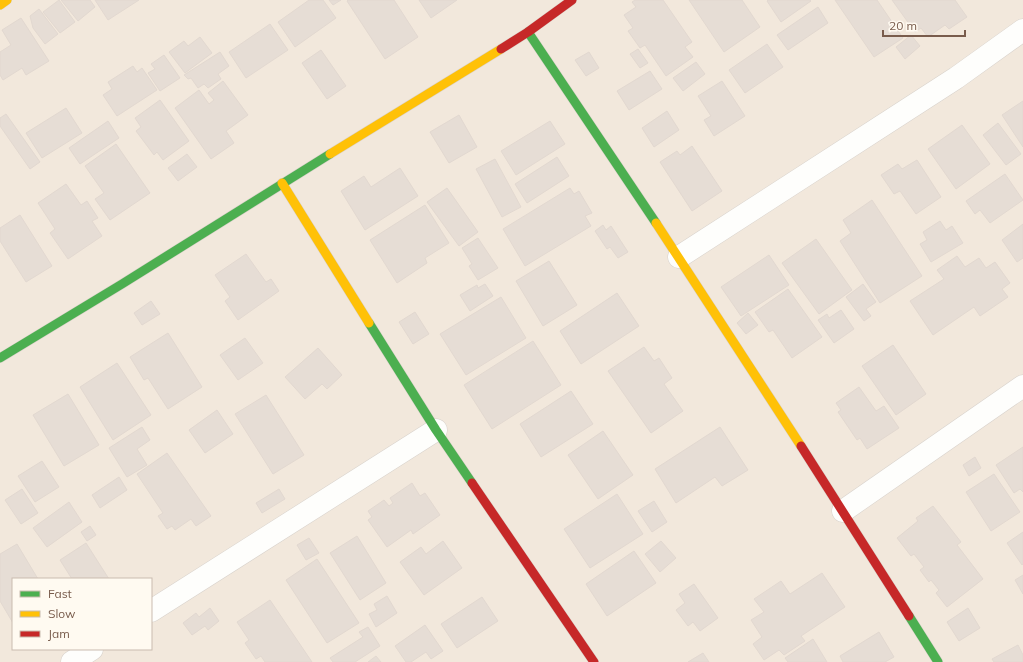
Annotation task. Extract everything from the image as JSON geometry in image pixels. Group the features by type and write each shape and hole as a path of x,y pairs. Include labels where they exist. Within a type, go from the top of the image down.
{"street":[{"path":"0,6 8,0"},
{"path":"0,358 528,32 572,0"},
{"path":"679,257 956,78 1023,30"},
{"path":"528,32 679,257 938,662"},
{"path":"282,183 436,430 594,662"},
{"path":"843,512 1023,386"},
{"path":"152,611 436,430"},
{"path":"72,662 90,650"}],"shaded area":[{"path":"0,0 1023,0 1023,662 0,662"}],"building":[{"path":"59,0 75,22 60,33 43,12"},
{"path":"61,0 90,0 95,7 78,21"},
{"path":"95,0 139,0 108,20"},
{"path":"309,0 323,0 336,18 295,47 278,22"},
{"path":"329,0 341,0 333,5"},
{"path":"394,0 418,37 385,59 347,1"},
{"path":"419,0 457,0 431,18"},
{"path":"635,0 663,0 692,42 685,47 693,57 666,76 645,45 640,48 628,31 633,28 624,15 636,7 632,2"},
{"path":"689,0 742,0 760,27 724,52"},
{"path":"835,0 877,0 903,38 874,57"},
{"path":"892,0 955,0 967,17 949,29 945,25 928,37 921,28 915,32"},
{"path":"767,1 811,1 781,22"},
{"path":"818,7 828,23 788,50 777,35"},
{"path":"39,9 58,34 45,44 33,28 30,16"},
{"path":"21,18 49,61 26,75 22,68 3,80 0,75 0,52 11,45 2,30"},
{"path":"270,24 288,50 246,78 229,52"},
{"path":"911,35 920,46 905,59 896,47"},
{"path":"200,37 212,53 185,73 169,52 184,41 188,46"},
{"path":"767,44 783,67 745,93 729,70"},
{"path":"638,49 648,63 640,68 630,54"},
{"path":"321,50 346,86 327,99 302,63"},
{"path":"220,52 229,66 218,74 221,79 208,88 204,84 198,88 191,78 188,79 184,75"},
{"path":"589,52 599,68 586,76 575,60"},
{"path":"164,55 180,78 160,91 148,73 155,69 151,64"},
{"path":"696,62 705,74 683,91 673,78"},
{"path":"133,66 137,72 142,68 157,90 117,116 103,95 112,89 108,82"},
{"path":"650,71 662,89 629,110 617,91"},
{"path":"223,81 248,115 226,131 234,143 211,159 175,108 199,90 209,104 214,100 208,93"},
{"path":"722,81 745,116 714,136 704,120 711,116 698,96"},
{"path":"160,100 189,141 163,160 157,152 154,155 136,131 141,127 135,118"},
{"path":"1023,101 1023,147 1002,115"},
{"path":"66,108 82,133 42,158 26,133"},
{"path":"667,111 679,130 654,147 642,128"},
{"path":"6,114 40,162 30,169 0,126 0,118"},
{"path":"459,115 477,147 449,163 430,132"},
{"path":"108,121 119,138 80,164 69,148"},
{"path":"550,121 565,144 516,175 501,151"},
{"path":"998,123 1021,154 1006,165 983,135"},
{"path":"962,125 990,164 956,189 928,149"},
{"path":"116,144 150,193 110,220 95,199 104,193 85,166"},
{"path":"692,146 722,191 692,211 660,162 677,151 680,155"},
{"path":"187,154 197,167 178,181 168,168"},
{"path":"557,157 569,176 527,203 515,184"},
{"path":"495,159 521,207 502,217 476,169"},
{"path":"917,160 941,197 916,214 900,191 894,194 881,175 898,164 902,169"},
{"path":"400,168 418,196 365,230 341,191 364,176 371,187"},
{"path":"1005,174 1023,200 990,223 980,210 975,214 966,201"},
{"path":"66,184 81,205 87,201 98,218 92,221 102,236 68,259 50,233 55,229 38,203"},
{"path":"447,188 478,232 459,246 427,202"},
{"path":"570,188 574,194 579,191 592,213 585,216 591,226 525,266 503,229"},
{"path":"872,200 922,276 880,303 840,241 851,233 843,220"},
{"path":"425,205 449,243 425,258 427,263 397,283 370,240"},
{"path":"20,215 52,266 26,282 0,241 0,228"},
{"path":"940,221 946,230 952,226 963,243 931,262 920,244 927,240 923,232"},
{"path":"1023,224 1023,258 1017,262 1002,240"},
{"path":"603,225 606,230 611,226 628,252 618,258 610,247 607,249 595,231"},
{"path":"478,238 498,268 478,280 469,266 472,264 462,248"},
{"path":"816,239 852,290 819,314 782,263"},
{"path":"246,254 266,282 271,279 279,291 238,320 225,301 230,297 215,275"},
{"path":"769,255 789,285 741,316 721,287"},
{"path":"957,256 965,267 979,258 986,268 995,262 1010,283 1002,289 1008,297 980,316 974,307 933,335 910,301 944,279 937,270"},
{"path":"549,261 577,305 543,326 516,281"},
{"path":"485,284 493,296 470,311 460,295 477,285 478,288"},
{"path":"863,284 876,302 866,309 871,316 864,321 846,297"},
{"path":"788,289 822,337 792,358 773,330 769,332 755,312"},
{"path":"617,293 639,326 581,364 560,331"},
{"path":"501,297 526,338 466,375 440,334"},
{"path":"151,301 160,314 142,325 134,313"},
{"path":"841,310 854,329 834,343 818,320 827,314 829,318"},
{"path":"415,312 429,334 413,344 399,322"},
{"path":"748,313 758,325 746,334 737,323"},
{"path":"168,333 202,387 168,409 148,378 144,380 130,357"},
{"path":"245,338 263,363 238,380 220,355"},
{"path":"533,341 561,385 492,429 464,385"},
{"path":"893,345 926,394 896,415 862,366"},
{"path":"644,347 654,361 659,358 672,378 664,384 683,411 651,433 608,371"},
{"path":"318,348 342,375 327,389 322,384 305,399 285,377"},
{"path":"117,363 151,415 113,440 80,387"},
{"path":"859,387 876,411 884,406 899,428 867,449 860,438 857,440 838,412 841,410 836,403"},
{"path":"571,391 593,424 541,457 520,424"},
{"path":"68,394 99,445 64,466 33,415"},
{"path":"266,395 304,455 273,474 235,414"},
{"path":"217,410 233,434 205,453 189,430"},
{"path":"142,427 150,440 137,449 147,465 127,477 109,448"},
{"path":"720,427 748,470 722,486 715,477 676,503 655,469"},
{"path":"603,431 633,475 598,499 568,455"},
{"path":"1023,447 1023,492 1020,489 1014,493 996,465"},
{"path":"167,453 211,516 196,526 191,519 175,530 172,526 167,529 158,516 163,513 137,474"},
{"path":"975,457 981,468 969,476 963,465"},
{"path":"42,461 59,487 35,502 18,476"},
{"path":"994,474 1020,512 991,531 966,492"},
{"path":"119,477 127,490 100,508 92,495"},
{"path":"412,483 420,496 425,493 440,515 413,534 411,530 387,547 368,520 372,517 368,511 384,500 389,506 393,503 390,498"},
{"path":"22,489 38,513 21,524 5,500"},
{"path":"279,489 285,499 262,513 256,503"},
{"path":"617,494 643,534 590,568 564,529"},
{"path":"654,501 667,522 652,532 638,511"},
{"path":"69,502 82,522 47,547 33,528"},
{"path":"933,506 961,542 957,545 983,579 947,607 936,593 939,590 931,580 929,582 920,570 924,567 914,554 911,556 897,538 918,521 916,518"},
{"path":"90,526 96,535 87,541 81,532"},
{"path":"1023,532 1023,564 1022,565 1007,543"},
{"path":"357,536 386,583 360,600 330,553"},
{"path":"309,538 319,553 306,560 297,545"},
{"path":"443,541 462,568 424,595 400,562 421,547 426,554"},
{"path":"661,541 676,558 660,572 645,554"},
{"path":"86,543 108,578 71,578 60,560"},
{"path":"17,544 37,578 12,578 12,621 0,601 0,554"},
{"path":"634,551 656,583 607,616 586,584"},
{"path":"317,559 359,623 327,643 286,580"},
{"path":"822,573 845,607 801,636 805,641 784,655 779,650 764,660 753,644 762,637 751,620 764,612 754,599 781,581 790,594"},
{"path":"1023,575 1023,594 1015,580"},
{"path":"694,584 718,618 700,631 693,622 688,626 676,610 685,603 679,594"},
{"path":"387,596 397,613 376,627 369,614 377,610 374,604"},
{"path":"482,597 498,621 457,648 441,624"},
{"path":"270,600 312,662 265,662 261,656 256,659 245,643 249,640 237,622"},
{"path":"210,608 219,621 208,630 205,626 192,635 183,623 196,613 199,617"},
{"path":"968,608 980,628 959,641 947,622"},
{"path":"425,625 443,651 431,659 426,652 411,662 406,662 395,646"},
{"path":"368,627 380,646 355,662 333,662 330,658 363,637 359,632"},
{"path":"879,632 894,657 885,662 843,662 840,656"},
{"path":"813,639 827,662 788,662 785,658"},
{"path":"1018,645 1023,655 1023,662 994,662 992,659"},
{"path":"703,653 709,662 688,662"},
{"path":"376,656 381,662 368,662"}],"traffic: fast":[{"path":"528,32 656,223"},
{"path":"0,358 122,284 330,154"},
{"path":"369,323 436,430 472,483"},
{"path":"909,616 938,662"}],"traffic: slow":[{"path":"0,5 7,0"},
{"path":"330,154 501,49"},
{"path":"282,183 369,323"},
{"path":"656,223 801,446"}],"traffic: jam":[{"path":"501,49 528,32 572,0"},
{"path":"801,446 909,616"},
{"path":"472,483 594,662"}]}
